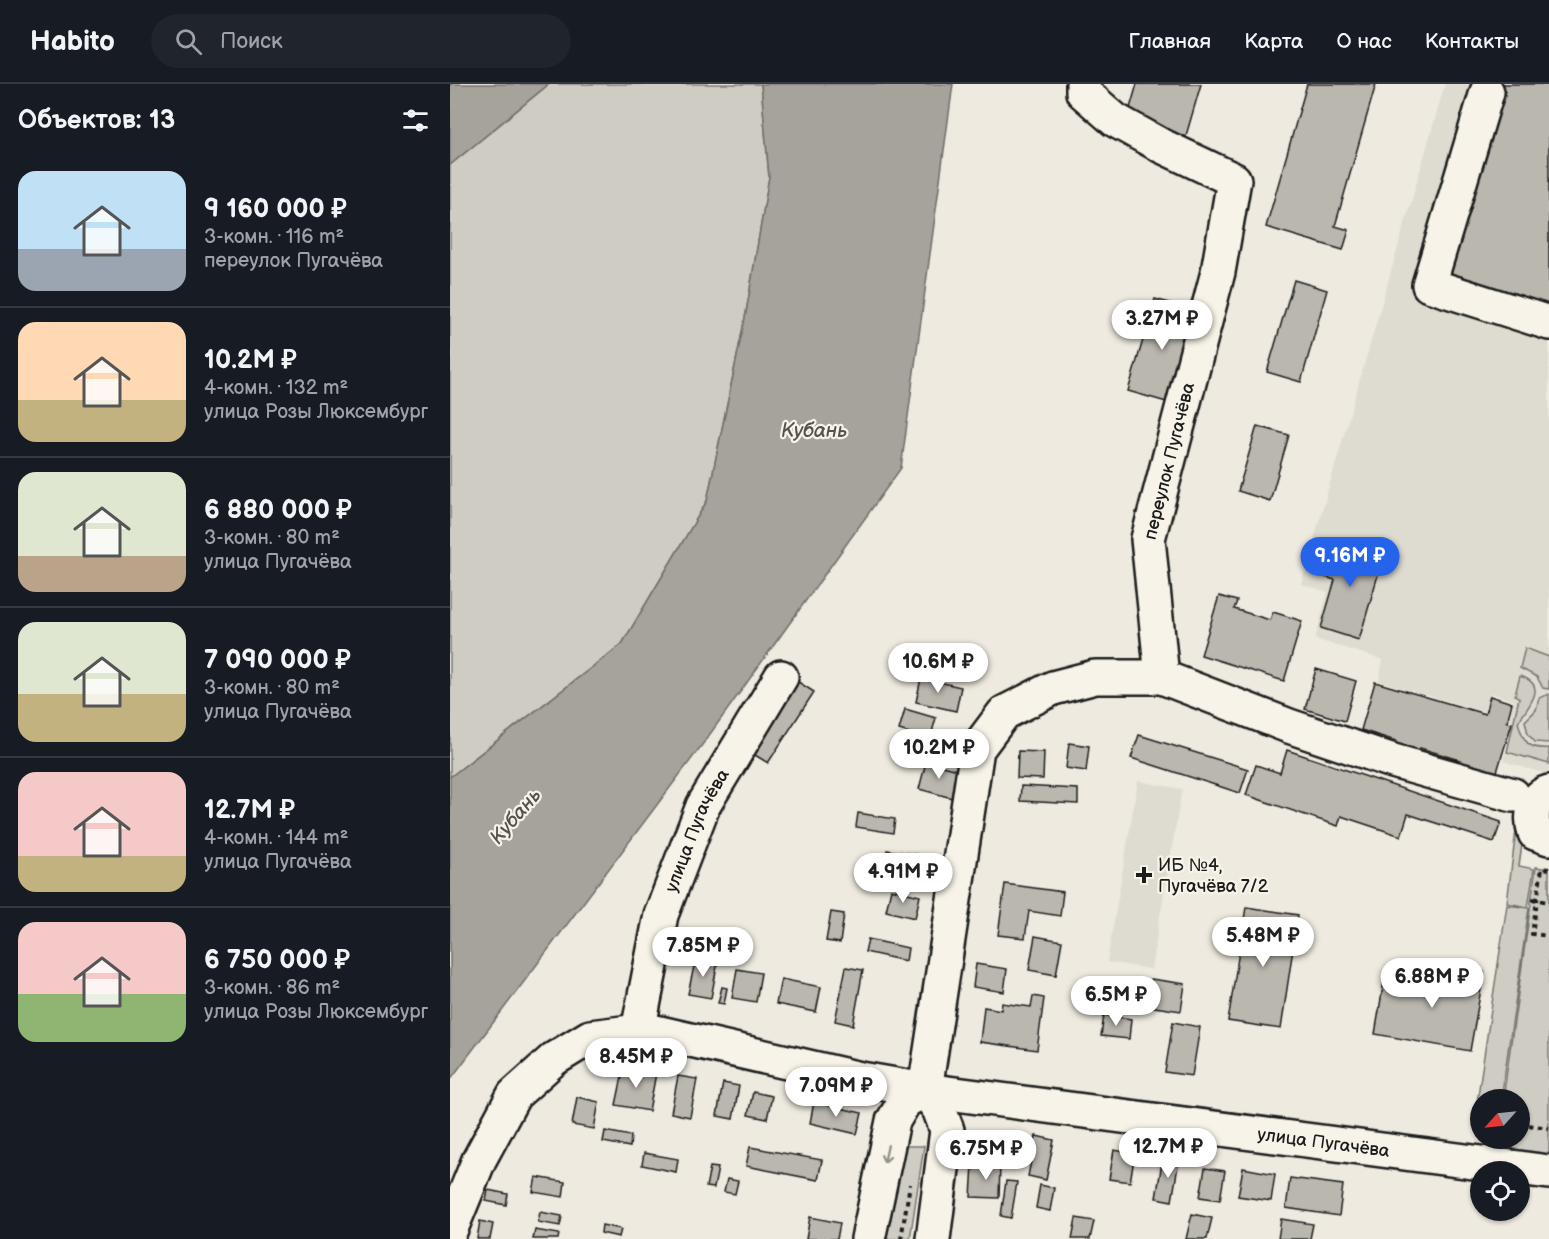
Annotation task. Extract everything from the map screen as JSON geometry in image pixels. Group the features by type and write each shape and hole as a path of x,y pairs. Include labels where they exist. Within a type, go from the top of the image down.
{"street":[{"name":"переулок Пугачёва","path":"1083,84 1083,92 1115,120 1160,145 1234,180 1218,272 1148,539 1162,677"},
{"path":"1487,92 1429,285 1549,323"},
{"name":"улица Пугачёва","path":"638,1031 661,915 703,806 781,677"},
{"path":"933,1239 946,1130 939,1110 925,1090 977,748 1004,713 1053,687 1095,677 1162,677 1289,726 1393,761 1513,795"},
{"path":"1549,792 1541,794 1535,803 1532,823 1535,833 1549,838"},
{"name":"улица Пугачёва","path":"450,1231 479,1160 513,1095 554,1059 590,1037 647,1030 861,1079 925,1090 1549,1172"},
{"path":"868,1239 893,1121 905,1101 925,1090"}],"path":[{"path":"1549,869 1542,868 1534,900 1532,934 1549,936"},
{"path":"1534,900 1549,902"},
{"path":"1530,1125 1549,1128"}],"shaded area":[{"path":"549,84 761,84 769,177 746,313 707,501 622,644 450,777 450,165"},
{"path":"1445,84 1549,84 1549,775 1503,761 1514,723 1510,719 1514,701 1491,693 1484,712 1379,681 1383,660 1315,639 1328,592 1301,584"},
{"path":"1525,648 1549,657 1549,689 1543,688 1537,677 1520,668"},
{"path":"1520,676 1529,680 1535,690 1531,703 1518,722 1520,729 1524,739 1531,746 1549,748 1549,764 1507,752 1519,698 1515,695"},
{"path":"1549,694 1549,743 1535,742 1528,734 1525,721 1536,710 1539,698"},
{"name":"ИБ №4, Пугачёва 7/2","path":"1138,781 1182,789 1151,969 1107,962"},
{"path":"1520,798 1528,800 1519,866 1534,869 1528,907 1507,903"},
{"path":"1536,867 1549,869 1549,1155 1504,1149 1530,1149 1530,1089 1504,1089"},
{"path":"1507,905 1529,908 1502,1089 1479,1089"},
{"path":"895,1146 924,1146 910,1239 877,1239"}],"water":[{"path":"450,84 549,84 450,165"},
{"name":"Кубань","path":"761,84 953,84 901,468 705,741 450,1080 450,777 622,644 707,501 746,313 769,177"}],"building":[{"path":"1137,84 1201,84 1185,139 1126,122"},
{"path":"1307,84 1376,84 1335,226 1349,230 1343,250 1266,227"},
{"path":"1497,84 1549,84 1549,315 1477,288 1479,282 1449,273 1455,243 1503,86"},
{"path":"1294,280 1327,290 1301,382 1267,372"},
{"path":"1155,299 1197,311 1170,403 1128,391"},
{"path":"1257,426 1289,435 1270,501 1238,491"},
{"path":"1348,540 1385,551 1359,640 1321,628 1335,580 1315,574 1320,555 1342,562"},
{"path":"1219,596 1237,601 1234,609 1270,620 1273,612 1302,621 1284,681 1201,655"},
{"path":"1316,669 1356,681 1345,721 1305,709"},
{"path":"792,678 814,692 768,763 745,749"},
{"path":"921,678 961,687 956,711 916,702"},
{"path":"1375,682 1485,714 1490,696 1512,703 1507,722 1512,723 1496,775 1456,763 1457,759 1420,748 1417,759 1393,752 1396,741 1361,730"},
{"path":"905,709 936,718 930,739 899,730"},
{"path":"1139,735 1248,769 1240,793 1131,758"},
{"path":"1069,743 1089,746 1086,771 1066,768"},
{"path":"1287,750 1501,822 1494,842 1408,814 1401,836 1341,816 1338,826 1246,795 1256,765 1280,773"},
{"path":"1018,751 1044,752 1043,779 1017,778"},
{"path":"926,762 958,770 952,798 919,789"},
{"path":"1021,786 1078,789 1078,804 1020,801"},
{"path":"858,813 895,819 893,833 856,827"},
{"path":"887,850 926,856 924,871 885,866"},
{"path":"1005,884 1063,892 1060,916 1029,911 1025,938 998,935"},
{"path":"891,889 920,896 915,918 886,911"},
{"path":"1246,907 1298,915 1281,1029 1228,1021"},
{"path":"831,912 844,914 840,943 826,941"},
{"path":"1035,936 1062,941 1056,975 1029,970"},
{"path":"868,939 908,948 906,961 865,952"},
{"path":"696,957 718,961 711,998 688,994"},
{"path":"976,964 1007,969 1004,992 973,987"},
{"path":"1451,966 1484,972 1470,1051 1375,1034 1385,975 1447,986"},
{"path":"846,967 863,970 853,1025 835,1021"},
{"path":"737,969 761,973 756,1002 732,998"},
{"path":"781,979 821,987 816,1012 776,1004"},
{"path":"1151,979 1185,984 1181,1011 1148,1006"},
{"path":"722,987 727,988 724,1004 718,1003"},
{"path":"1033,996 1044,998 1037,1050 980,1042 984,1007 1001,1010 1002,1003 1031,1007"},
{"path":"1104,1015 1131,1019 1129,1039 1101,1036"},
{"path":"1173,1022 1200,1027 1192,1076 1165,1072"},
{"path":"624,1067 656,1073 649,1111 616,1105"},
{"path":"678,1076 697,1079 690,1117 671,1113"},
{"path":"723,1083 739,1086 733,1119 717,1116"},
{"path":"753,1092 772,1096 767,1119 748,1115"},
{"path":"577,1097 599,1102 594,1129 572,1125"},
{"path":"814,1102 862,1113 857,1134 810,1123"},
{"path":"605,1131 631,1136 630,1147 603,1142"},
{"path":"1036,1136 1054,1140 1046,1180 1028,1176"},
{"path":"750,1147 822,1160 818,1180 746,1166"},
{"path":"1114,1150 1135,1154 1130,1182 1109,1179"},
{"path":"644,1153 678,1159 676,1172 642,1165"},
{"path":"1163,1157 1179,1160 1172,1201 1156,1198"},
{"path":"973,1164 1000,1165 999,1198 971,1197"},
{"path":"710,1167 718,1168 714,1188 706,1187"},
{"path":"1205,1168 1225,1171 1220,1200 1200,1197"},
{"path":"1243,1168 1275,1174 1271,1201 1238,1196"},
{"path":"536,1177 565,1182 563,1197 533,1192"},
{"path":"1290,1178 1343,1185 1339,1216 1286,1208"},
{"path":"727,1179 738,1181 735,1194 724,1192"},
{"path":"1006,1181 1017,1182 1011,1218 1001,1216"},
{"path":"1040,1185 1054,1188 1050,1211 1036,1208"},
{"path":"488,1190 508,1194 506,1205 486,1201"},
{"path":"540,1212 562,1216 560,1226 538,1222"},
{"path":"1192,1214 1212,1218 1207,1239 1186,1239"},
{"path":"810,1217 840,1223 837,1239 806,1239"},
{"path":"1076,1218 1094,1221 1090,1239 1072,1239"},
{"path":"1281,1219 1313,1224 1310,1239 1278,1239"},
{"path":"480,1221 493,1224 490,1239 477,1239"},
{"path":"602,1225 621,1229 619,1237 601,1233"},
{"path":"535,1230 559,1234 558,1239 533,1239"}],"place":[{"name":"ИБ №4, Пугачёва 7/2","path":"1144,875"}]}
